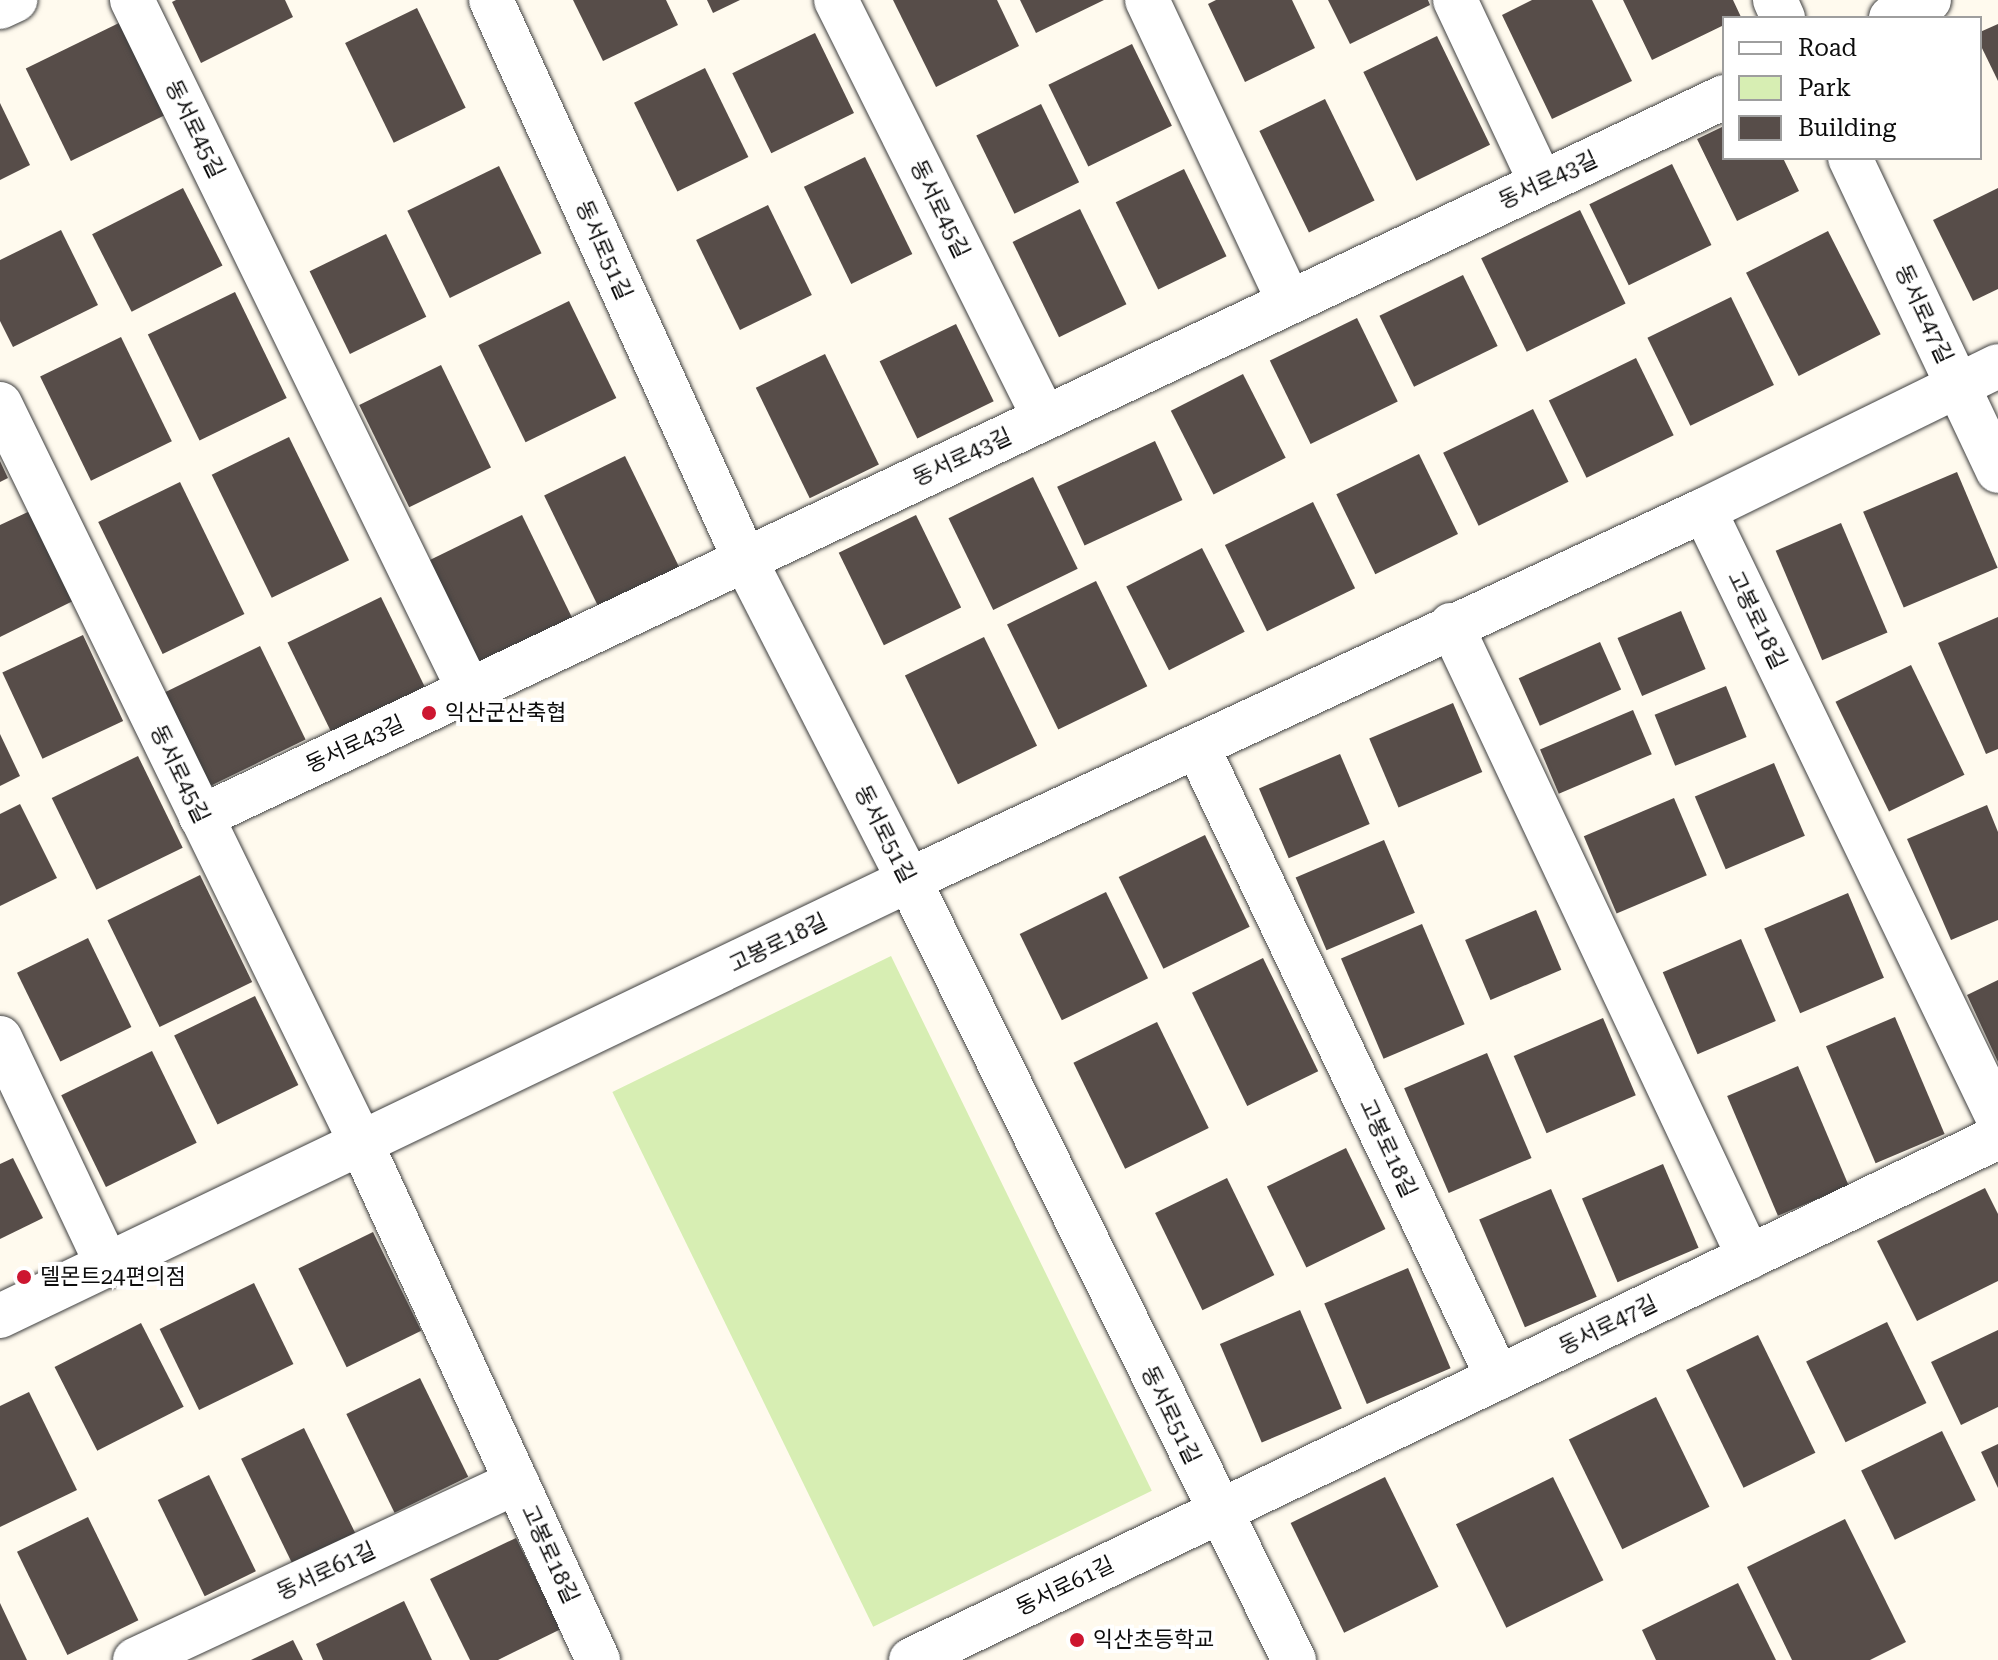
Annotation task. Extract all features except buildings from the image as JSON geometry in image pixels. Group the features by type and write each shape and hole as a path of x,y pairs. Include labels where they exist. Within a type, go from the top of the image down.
{"street":[{"path":"0,7 15,0"},
{"name":"동서로45길","path":"132,0 469,690"},
{"name":"동서로51길","path":"491,0 745,560 909,880 1218,1512 1294,1660"},
{"name":"동서로45길","path":"836,0 1044,418"},
{"path":"1147,0 1289,302"},
{"path":"1455,0 1541,183"},
{"path":"1895,16 1929,0"},
{"name":"동서로43길","path":"201,817 1722,98"},
{"name":"동서로47길","path":"1851,160 1998,471"},
{"name":"고봉로18길","path":"0,1316 909,880 1451,625 1704,510 1998,366"},
{"name":"동서로45길","path":"0,404 361,1143"},
{"name":"고봉로18길","path":"1704,510 1998,1118"},
{"path":"1451,625 1749,1257"},
{"name":"고봉로18길","path":"1197,746 1498,1378"},
{"path":"0,1038 108,1266"},
{"name":"동서로47길","path":"1218,1512 1998,1137"},
{"name":"고봉로18길","path":"361,1143 598,1660"},
{"name":"동서로61길","path":"135,1660 517,1482"},
{"name":"동서로61길","path":"911,1660 1218,1512"}],"green space":[{"path":"891,956 1152,1491 873,1627 612,1092"}],"place":[{"name":"익산군산축협","path":"429,713"},
{"name":"델몬트24편의점","path":"24,1277"},
{"name":"익산초등학교","path":"1077,1640"}]}
